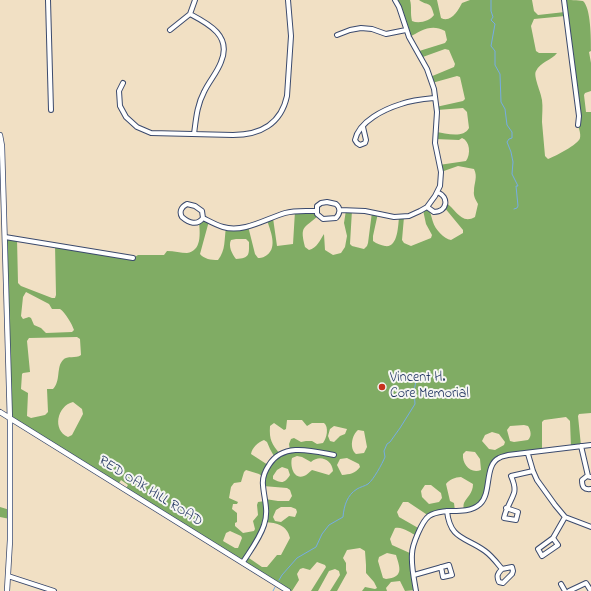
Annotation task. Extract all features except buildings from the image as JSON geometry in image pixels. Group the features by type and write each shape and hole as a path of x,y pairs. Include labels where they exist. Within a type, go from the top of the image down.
{"street":[{"path":"48,0 51,110"},
{"path":"170,30 190,14 195,0"},
{"path":"123,83 119,91 120,106 126,117 137,127 151,133 233,135 250,134 266,128 278,118 287,96 291,36 288,0"},
{"path":"564,0 579,116 578,125"},
{"path":"340,210 366,211 389,216 404,217 417,213 427,207 438,192 441,176 435,143 437,116 435,98 427,69 412,45 397,1"},
{"path":"190,14 208,23 219,34 224,51 221,62 200,99 197,108 194,134"},
{"path":"337,35 361,28 372,29 386,34 406,30"},
{"path":"363,127 375,116 392,107 409,102 435,98"},
{"path":"0,135 2,146 10,418 10,540 7,591"},
{"path":"427,207 434,212 443,209 446,203 445,199 442,194 438,192"},
{"path":"327,202 336,204 340,210 338,216 333,219 320,218 316,211 319,204 327,202"},
{"path":"187,204 195,206 202,211 203,218 196,223 190,222 182,217 181,209 187,204"},
{"path":"203,218 222,227 236,228 251,226 294,211 316,211"},
{"path":"5,237 133,258"},
{"name":"RED OAK HILL ROAD","path":"0,412 288,591"},
{"path":"416,591 412,554 413,546 423,523 429,516 438,512 474,508 481,503 485,495 494,462 500,458 508,455 528,454 591,445"},
{"path":"581,446 590,477 583,478 582,487 586,490 591,489"},
{"path":"242,562 264,524 266,504 263,477 271,461 280,454 295,450 334,455"},
{"path":"528,454 532,471 554,505 565,517 591,527"},
{"path":"506,508 514,493 511,476 532,471"},
{"path":"447,511 448,521 455,534 486,551 502,569"},
{"path":"553,538 558,545 542,556 538,549 553,538 565,517"},
{"path":"414,575 441,567"},
{"path":"8,576 54,591"},
{"path":"569,591 586,583 590,591"},
{"path":"562,584 565,591"}],"green space":[{"path":"395,0 410,0 412,21 418,22 427,20 434,15 429,4 419,0 437,0 441,18 445,19 451,18 462,3 470,0 532,0 534,11 538,15 565,12 564,0 583,1 586,5 591,32 591,51 589,52 591,63 591,91 585,93 584,95 586,112 591,112 591,413 579,414 581,446 571,448 570,421 566,417 544,420 542,422 542,452 508,455 494,461 485,495 481,503 463,510 464,503 471,492 473,484 461,477 452,479 446,484 450,501 454,503 455,511 429,516 408,502 403,502 397,512 399,517 420,529 417,536 403,529 395,528 390,539 392,545 412,554 416,590 405,591 400,581 391,582 386,588 387,591 362,591 365,587 377,588 366,573 365,551 360,548 347,550 343,558 346,563 347,573 337,591 330,591 340,575 339,571 335,569 329,571 318,591 311,591 326,567 325,565 317,562 310,570 303,568 300,569 297,574 299,580 292,591 288,591 125,490 128,485 121,480 118,485 10,418 5,237 17,238 18,283 21,286 52,298 55,298 56,295 55,245 133,258 138,255 164,255 167,251 187,253 192,252 198,245 200,236 199,222 203,218 209,221 200,254 213,260 218,260 221,256 226,228 248,226 255,254 258,258 267,255 272,248 273,243 267,220 273,218 277,246 293,244 295,211 316,211 318,216 304,228 303,235 305,247 309,250 314,248 324,234 325,250 333,255 341,253 345,247 347,236 344,223 346,210 352,210 350,244 352,246 364,249 367,246 372,212 378,213 373,241 378,244 389,246 393,244 398,231 399,217 404,217 402,240 404,243 411,246 431,238 432,235 426,224 423,210 427,207 438,231 443,236 451,240 463,233 463,230 444,207 446,203 462,218 470,219 475,217 478,204 474,195 476,175 474,169 458,166 441,172 439,165 466,161 469,155 469,148 467,142 462,138 459,140 435,139 435,132 459,134 463,133 469,128 467,112 463,108 437,110 436,107 463,101 465,99 460,77 457,76 432,83 430,77 454,67 455,64 449,50 445,49 420,58 416,52 445,43 447,40 445,31 431,28 422,30 409,37","holes":["565,16 580,138 579,141 571,147 548,159 545,156 542,100 535,73 540,65 552,58 557,53 539,53 536,51 531,26 534,19","246,239 249,242 249,253 244,258 236,259 230,245 231,240","26,292 49,304 52,309 60,309 68,318 74,330 72,332 46,333 41,328 34,325 31,318 29,317 23,319 21,316 23,297","77,337 80,339 81,355 63,360 55,386 53,389 47,389 48,412 45,415 31,418 27,416 28,393 21,389 22,374 30,372 27,341 29,338","73,402 82,409 83,414 72,435 68,437 63,434 60,429 58,418 63,408","287,420 302,420 307,426 312,423 324,423 327,427 327,433 323,443 317,444 312,441 301,442 294,438 291,439 289,444 290,451 280,454 272,442 270,426 274,423 284,430 286,429","334,426 347,429 345,434 340,436 334,442 330,441 328,436 330,429","510,426 528,426 531,433 528,440 514,442 510,441 507,430","358,430 364,431 367,447 364,453 356,454 352,445 353,438","492,432 499,434 505,442 504,445 495,450 489,449 482,441 485,435","264,440 267,442 275,458 268,465 251,454 254,447","466,451 475,452 480,459 481,470 473,471 465,465 463,454","297,456 311,462 318,458 325,459 328,461 333,471 329,475 312,470 305,476 300,477 295,474 292,468 292,458","347,458 359,464 360,467 356,471 350,474 342,475 337,465 340,459","282,467 288,469 290,475 285,481 279,482 273,479 273,476 277,470","246,470 259,474 263,477 263,486 287,488 290,490 292,496 289,501 265,499 265,501 258,502 258,515 253,521 255,529 254,531 243,533 235,526 235,523 237,522 237,513 232,509 233,504 237,504 238,502 229,498 231,487 234,483 241,482","425,485 431,485 441,493 442,498 439,502 429,504 422,497 421,491","281,507 291,507 296,509 297,512 295,517 289,516 281,522 275,521 273,517 276,510","265,522 274,523 284,527 290,538 281,555 277,555 267,567 262,567 246,556","230,531 241,536 242,538 238,548 235,548 223,541 226,533","387,553 396,555 399,564 399,571 396,576 386,579 383,578 378,561 379,557"]},
{"path":"0,507 10,510 10,519 0,517"}],"waterway":[{"path":"491,0 491,11 493,17 491,20 495,24 491,46 495,51 495,65 500,74 501,102 505,109 507,125 512,132 512,138 507,142 513,162 512,174 518,186 516,186 518,206 514,209"},
{"path":"279,580 297,558 316,547 322,534 329,525 343,517 345,505 351,494 357,489 368,484 375,475 385,457 384,451 387,444 400,428 415,404 414,391 417,376"},
{"path":"273,591 275,587"}],"place":[{"name":"Vincent H. Core Memorial","path":"382,387"}]}
